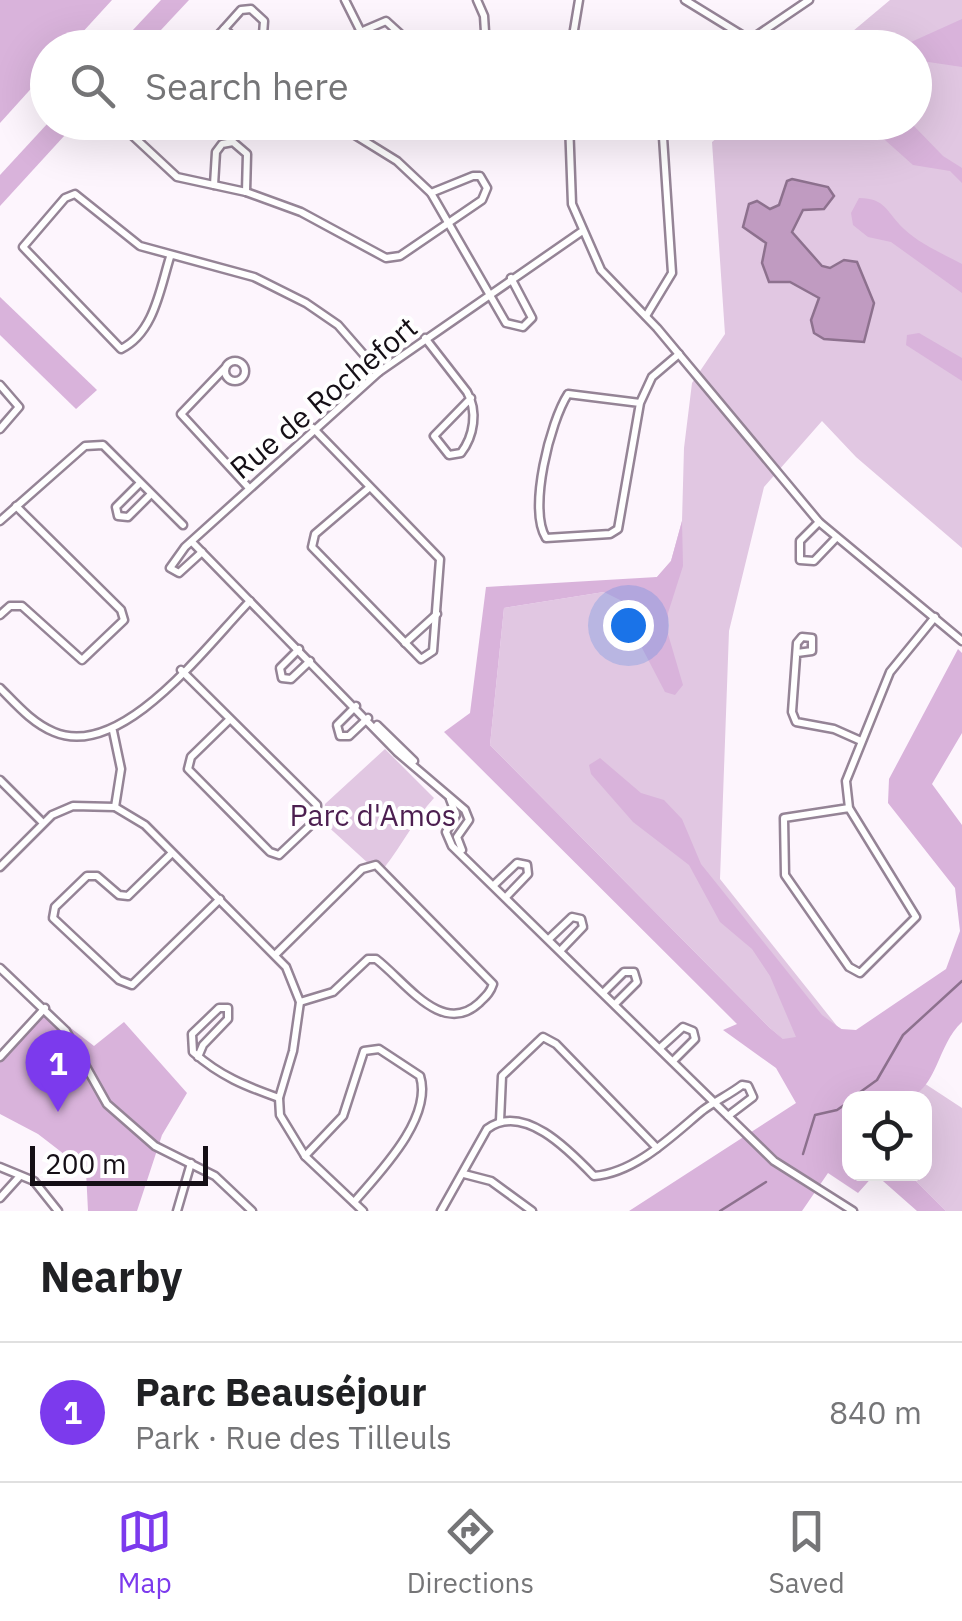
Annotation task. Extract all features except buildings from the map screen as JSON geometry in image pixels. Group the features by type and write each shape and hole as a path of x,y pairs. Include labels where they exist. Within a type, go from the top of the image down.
{"street":[{"path":"344,0 357,30"},
{"path":"477,0 485,30"},
{"path":"574,30 579,0"},
{"path":"685,0 734,30"},
{"path":"765,30 809,0"},
{"path":"224,29 241,10 252,9 264,20 263,30"},
{"path":"365,30 386,21 396,30"},
{"path":"136,140 167,171 246,192 300,212 386,258 400,256 487,194 485,181 474,176 432,193"},
{"path":"362,140 397,162 432,193 506,323 523,328 532,318 531,311 511,278"},
{"path":"568,140 569,190 581,232 601,270 646,316 819,522 962,641"},
{"path":"646,316 672,273 663,140"},
{"path":"214,185 216,152 222,144 233,142 246,154 246,192"},
{"path":"170,257 152,316 136,340 121,348 23,247 65,198 75,194 120,233 170,257 254,277 306,302 338,325 379,372"},
{"name":"Rue de Rochefort","path":"193,543 313,428 379,372 581,232"},
{"path":"425,338 471,398 474,418 466,446 462,453 449,455 434,436 471,398"},
{"path":"640,403 568,394 547,449 542,476 540,520 546,538 610,534 618,529 640,403 652,378 678,354"},
{"path":"224,369 181,414 248,488"},
{"path":"0,385 19,407 0,429"},
{"path":"313,428 440,558 438,614 430,655 421,658 312,547 315,534 370,487"},
{"path":"0,521 89,443 103,445 183,525"},
{"path":"140,484 116,507 118,516 128,517 151,494"},
{"path":"0,615 10,606 22,606 82,660 89,659 124,620 121,610 16,506"},
{"path":"819,522 800,541 800,560 816,560 836,538"},
{"path":"202,552 180,573 171,569 171,561 193,543 468,816 457,837 464,853"},
{"path":"0,688 33,720 54,732 78,738 114,731 250,601"},
{"path":"405,643 438,614"},
{"path":"849,808 784,818 784,868 849,968 860,972 916,918 849,808 846,778 894,665 935,617"},
{"path":"299,649 280,668 282,678 291,680 310,660"},
{"path":"796,652 794,720 861,741"},
{"path":"181,670 317,804 317,819 278,855 270,852 188,768 192,757 230,719"},
{"path":"356,706 337,726 340,736 350,736 368,718"},
{"path":"114,731 121,769 115,806"},
{"path":"0,780 44,823"},
{"path":"450,799 456,817 446,837 782,1168 853,1211"},
{"path":"0,867 44,823 74,806 115,806 136,818 172,852 286,966 300,1002 294,1051 278,1098 286,1128 305,1156 363,1211"},
{"path":"172,852 128,896 119,894 98,876 87,876 55,907 53,918 119,980 132,984 220,899"},
{"path":"495,884 516,864 525,863 527,876 507,896"},
{"path":"275,954 362,869 376,865 493,984 467,1014 455,1016 435,1009 376,959 368,960 333,992 300,1002"},
{"path":"550,938 570,918 580,918 583,927 562,950"},
{"path":"0,968 44,1008 78,1048 107,1104 155,1146 215,1176 252,1211"},
{"path":"604,992 624,972 634,972 636,983 615,1004"},
{"path":"0,1057 44,1008"},
{"path":"198,1057 203,1044 228,1019 228,1008 218,1008 192,1034 190,1044 198,1057 230,1080 278,1098"},
{"path":"660,1048 681,1028 692,1029 695,1039 673,1061"},
{"path":"500,1121 502,1076 535,1040 544,1037 657,1148"},
{"path":"305,1156 343,1116 364,1051 378,1049 420,1076 423,1087 400,1149 354,1202"},
{"path":"441,1211 487,1129 500,1121 528,1124 594,1176 610,1173 657,1148 742,1085 750,1087 753,1097 728,1116"},
{"path":"177,1211 192,1163"},
{"path":"0,1167 34,1181 58,1211"},
{"path":"464,1174 491,1181 532,1211"},
{"path":"0,1198 19,1176"}],"green space":[{"path":"890,0 962,0 962,548 856,457 822,421 764,487 729,631 720,879 837,1026 962,1108 962,1211 946,1211 916,1181 932,1181 932,1091 842,1091 770,1028 490,745 504,608 604,592 657,577 671,561 682,521 684,448 692,383 725,334 712,142 932,140 932,30 854,30"},
{"name":"Parc d'Amos","path":"385,749 434,798 384,868 369,864 323,822 325,804"}],"shaded area":[{"path":"0,0 112,0 85,30 30,30 30,90 0,123"},
{"path":"161,0 189,0 161,30 133,30"},
{"path":"962,19 962,67 932,63 932,33"},
{"path":"32,140 60,140 0,206 0,175"},
{"path":"885,140 927,140 962,168 962,183 950,171 913,165"},
{"path":"787,181 828,187 834,196 824,209 803,210 792,232 822,266 830,268 844,260 857,262 874,303 864,342 824,339 814,333 811,320 819,298 790,282 769,282 762,263 766,243 743,227 749,204 757,201 770,209 779,205"},
{"path":"859,198 881,204 910,234 962,264 962,293 891,242 868,237 853,225 851,213"},
{"path":"0,297 97,390 76,409 0,335"},
{"path":"919,333 962,358 962,381 906,345 907,335"},
{"path":"682,521 683,566 668,613 668,634 683,685 675,695 665,692 628,621 628,604 604,592 504,608 490,745 783,1039 796,1037 770,976 752,949 720,922 689,865 633,822 591,774 589,765 600,758 641,793 664,800 682,819 701,864 822,1015 841,1029 856,1030 946,969 960,931 955,888 888,803 889,779 958,649 962,653 962,733 932,784 962,825 962,1022 919,1091 842,1091 842,1181 869,1181 858,1193 828,1173 802,1211 629,1211 796,1103 776,1068 723,1030 737,1024 444,732 470,713 486,587 657,577 671,561"},
{"path":"45,1008 94,1046 124,1022 187,1093 162,1135 137,1211 88,1211 86,1171 38,1134 0,1114 0,1057"},
{"path":"883,1181 916,1181 946,1211 917,1211"}],"waterway":[{"path":"862,1091 877,1080 903,1035 962,981"},
{"path":"803,1154 815,1115 842,1107"},
{"path":"720,1211 766,1182"}],"place":[{"name":"Parc Beauséjour","path":"58,1112"}]}
